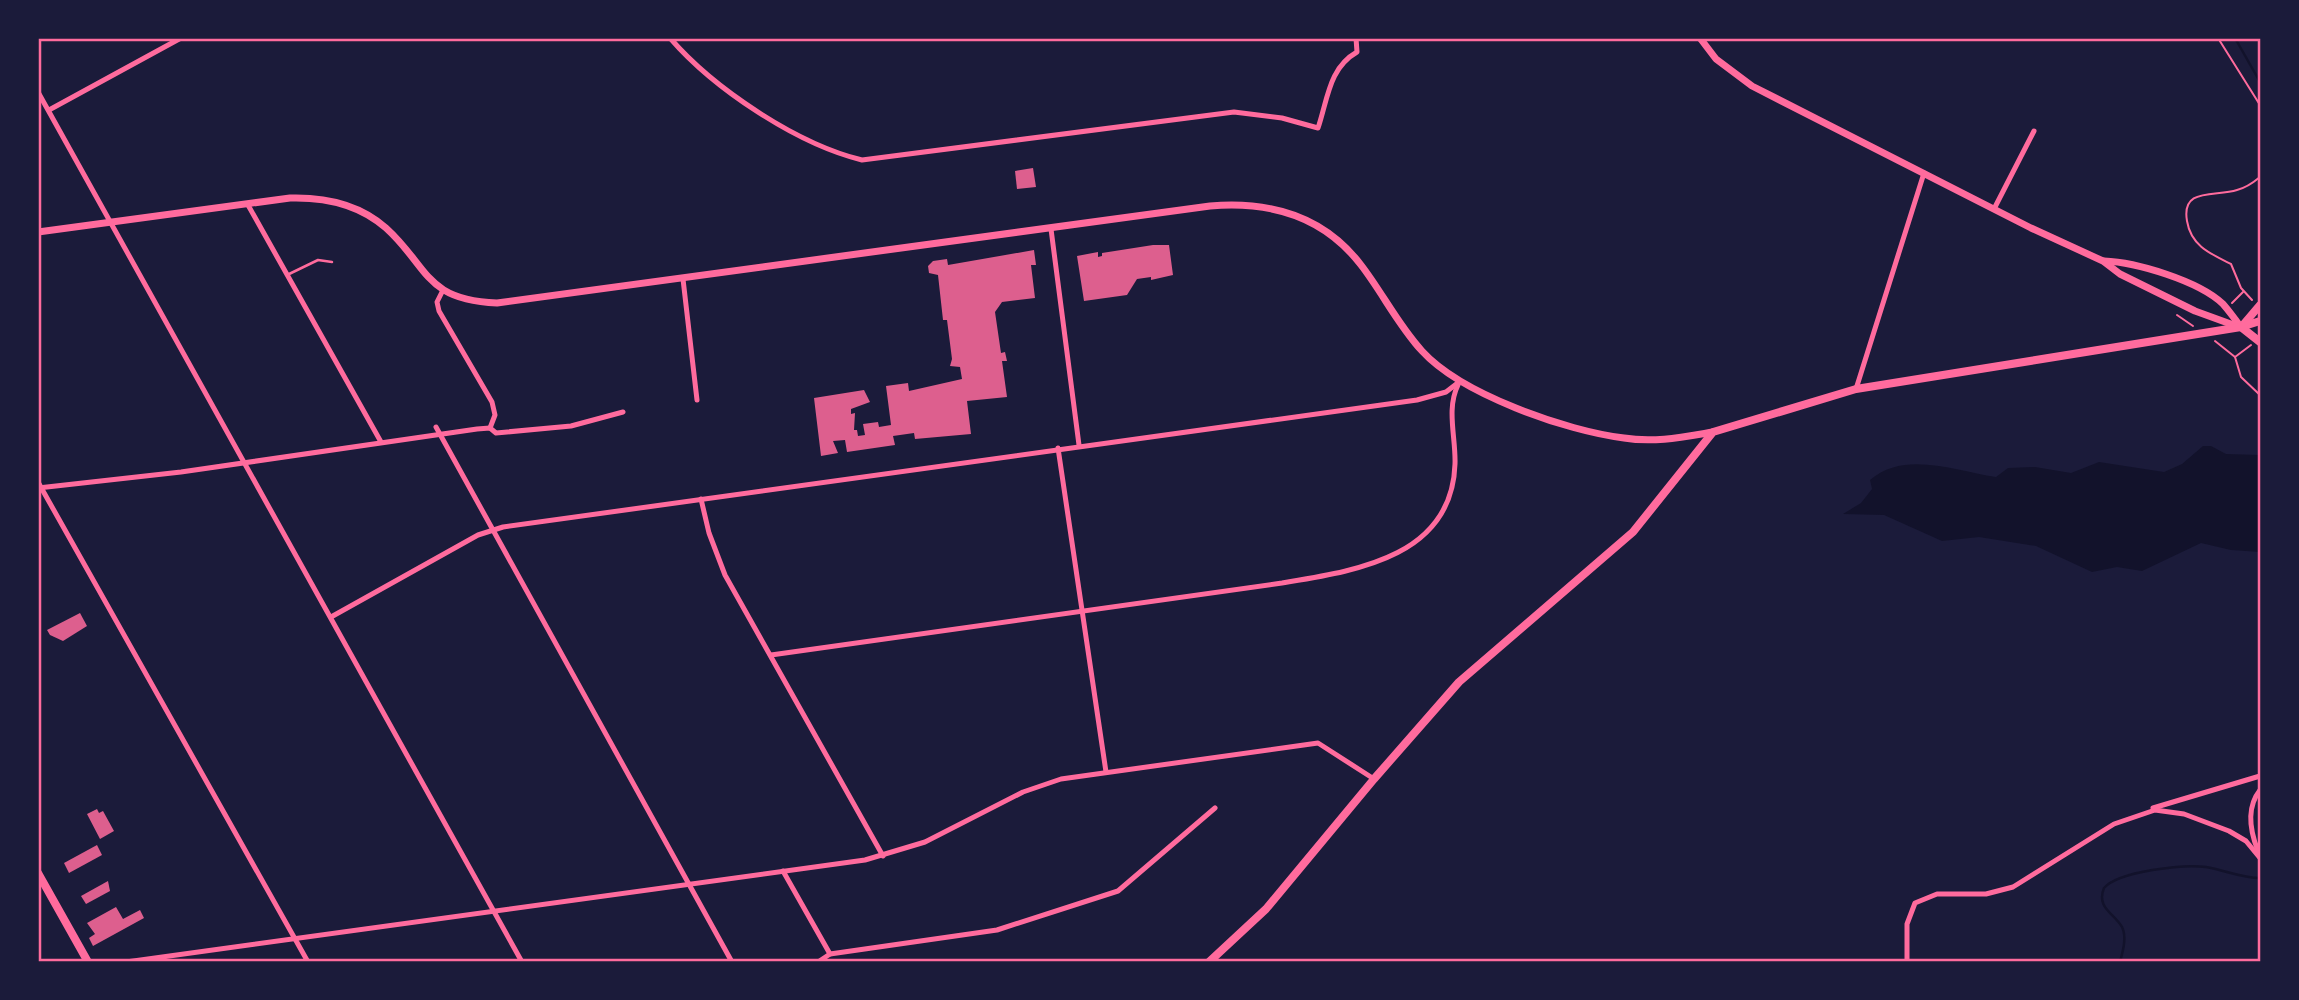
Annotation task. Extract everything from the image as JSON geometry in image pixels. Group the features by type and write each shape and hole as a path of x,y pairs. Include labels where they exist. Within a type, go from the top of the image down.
{"main road":[{"path":"1700,38 1716,59 1752,86 2103,261 2120,274 2195,311 2241,327"},
{"path":"38,232 303,198 340,203 358,209 385,228 417,267 443,290 467,300 497,303 1232,204 1261,205 1295,214 1320,227 1351,253 1421,351 1459,382 1500,401 1625,439 1666,440 1713,432 1856,389 2241,327 2260,321"},
{"path":"2103,261 2123,262 2153,270 2196,288 2221,302 2241,327 2260,342"},
{"path":"2241,327 2257,303"},
{"path":"1209,961 1266,909 1374,779 1478,664 1619,546 1713,432"},
{"path":"38,873 88,961"}],"street":[{"path":"49,110 181,38"},
{"path":"670,38 708,73 787,130 812,144 862,160 1234,112 1282,118 1318,128 1333,78 1342,61 1357,52 1356,38"},
{"path":"38,92 522,961"},
{"path":"1994,209 2034,131"},
{"path":"1856,389 1924,173"},
{"path":"248,205 381,442"},
{"path":"1051,229 1079,445"},
{"path":"683,279 697,400"},
{"path":"443,290 437,302 439,311 492,402 495,415 490,428"},
{"path":"331,617 493,530 1079,445 1417,400 1446,391 1459,382"},
{"path":"771,655 1342,573 1405,550 1433,524 1450,491 1455,448 1451,401 1459,382"},
{"path":"41,488 490,428 496,433 571,426 623,412"},
{"path":"436,427 732,961"},
{"path":"1058,448 1106,772"},
{"path":"38,482 308,961"},
{"path":"701,499 716,555 883,856"},
{"path":"126,961 883,856 939,836 1023,792 1061,779 1106,772 1318,743 1374,779"},
{"path":"1907,961 1907,924 1915,903 1937,894 1986,894 2013,887 2099,832 2142,812 2260,776"},
{"path":"2260,790 2253,803 2250,821 2260,858"},
{"path":"818,961 830,954 997,930 1118,891 1215,808"},
{"path":"2142,812 2167,810 2216,825 2242,838 2260,858"},
{"path":"783,871 830,954"}],"lane":[{"path":"288,275 318,260 332,262"}],"path":[{"path":"2218,38 2260,105"},
{"path":"2257,303 2244,291 2231,264 2209,253 2193,240 2185,210 2189,200 2200,194 2236,191 2260,177"},
{"path":"2234,303 2244,291"},
{"path":"2223,346 2235,356 2241,377 2260,395"},
{"path":"2235,356 2243,349"}],"shaded area":[{"path":"2203,446 2211,446 2226,454 2260,455 2260,552 2231,550 2201,543 2142,571 2117,567 2092,572 2036,546 1979,537 1942,541 1884,515 1843,514 1861,503 1872,489 1870,480 1899,466 1931,465 1996,477 2008,468 2035,467 2071,473 2099,462 2164,472 2182,464"}],"building":[{"path":"1033,168 1036,187 1017,189 1015,171"},
{"path":"1169,245 1173,275 1151,280 1151,277 1137,279 1127,295 1084,301 1077,256 1098,252 1098,257 1102,256 1102,253"},
{"path":"1034,250 1036,265 1031,265 1035,298 1002,302 995,312 1001,353 1005,352 1007,361 1002,361 1007,397 967,401 971,434 915,439 914,433 893,436 895,445 847,452 845,440 833,441 838,453 821,456 814,398 864,390 870,402 851,409 851,414 855,413 854,430 857,430 858,436 865,435 863,424 878,422 879,427 891,425 886,386 908,383 909,391 962,379 960,367 950,366 952,359 947,320 943,320 938,275 929,273 928,266 933,261 947,259 948,265"},
{"path":"80,613 87,626 63,641 50,635 47,630"},
{"path":"97,809 99,813 103,811 114,831 100,839 87,814"},
{"path":"97,845 102,855 69,873 64,863"},
{"path":"108,881 110,891 86,904 81,896"},
{"path":"116,907 123,919 140,910 144,918 93,946 89,938 95,934 87,923"}],"waterway":[{"path":"2235,38 2260,82"},
{"path":"2120,962 2124,944 2122,927 2102,901 2104,888 2112,882 2137,873 2183,867 2206,867 2260,878"}]}
